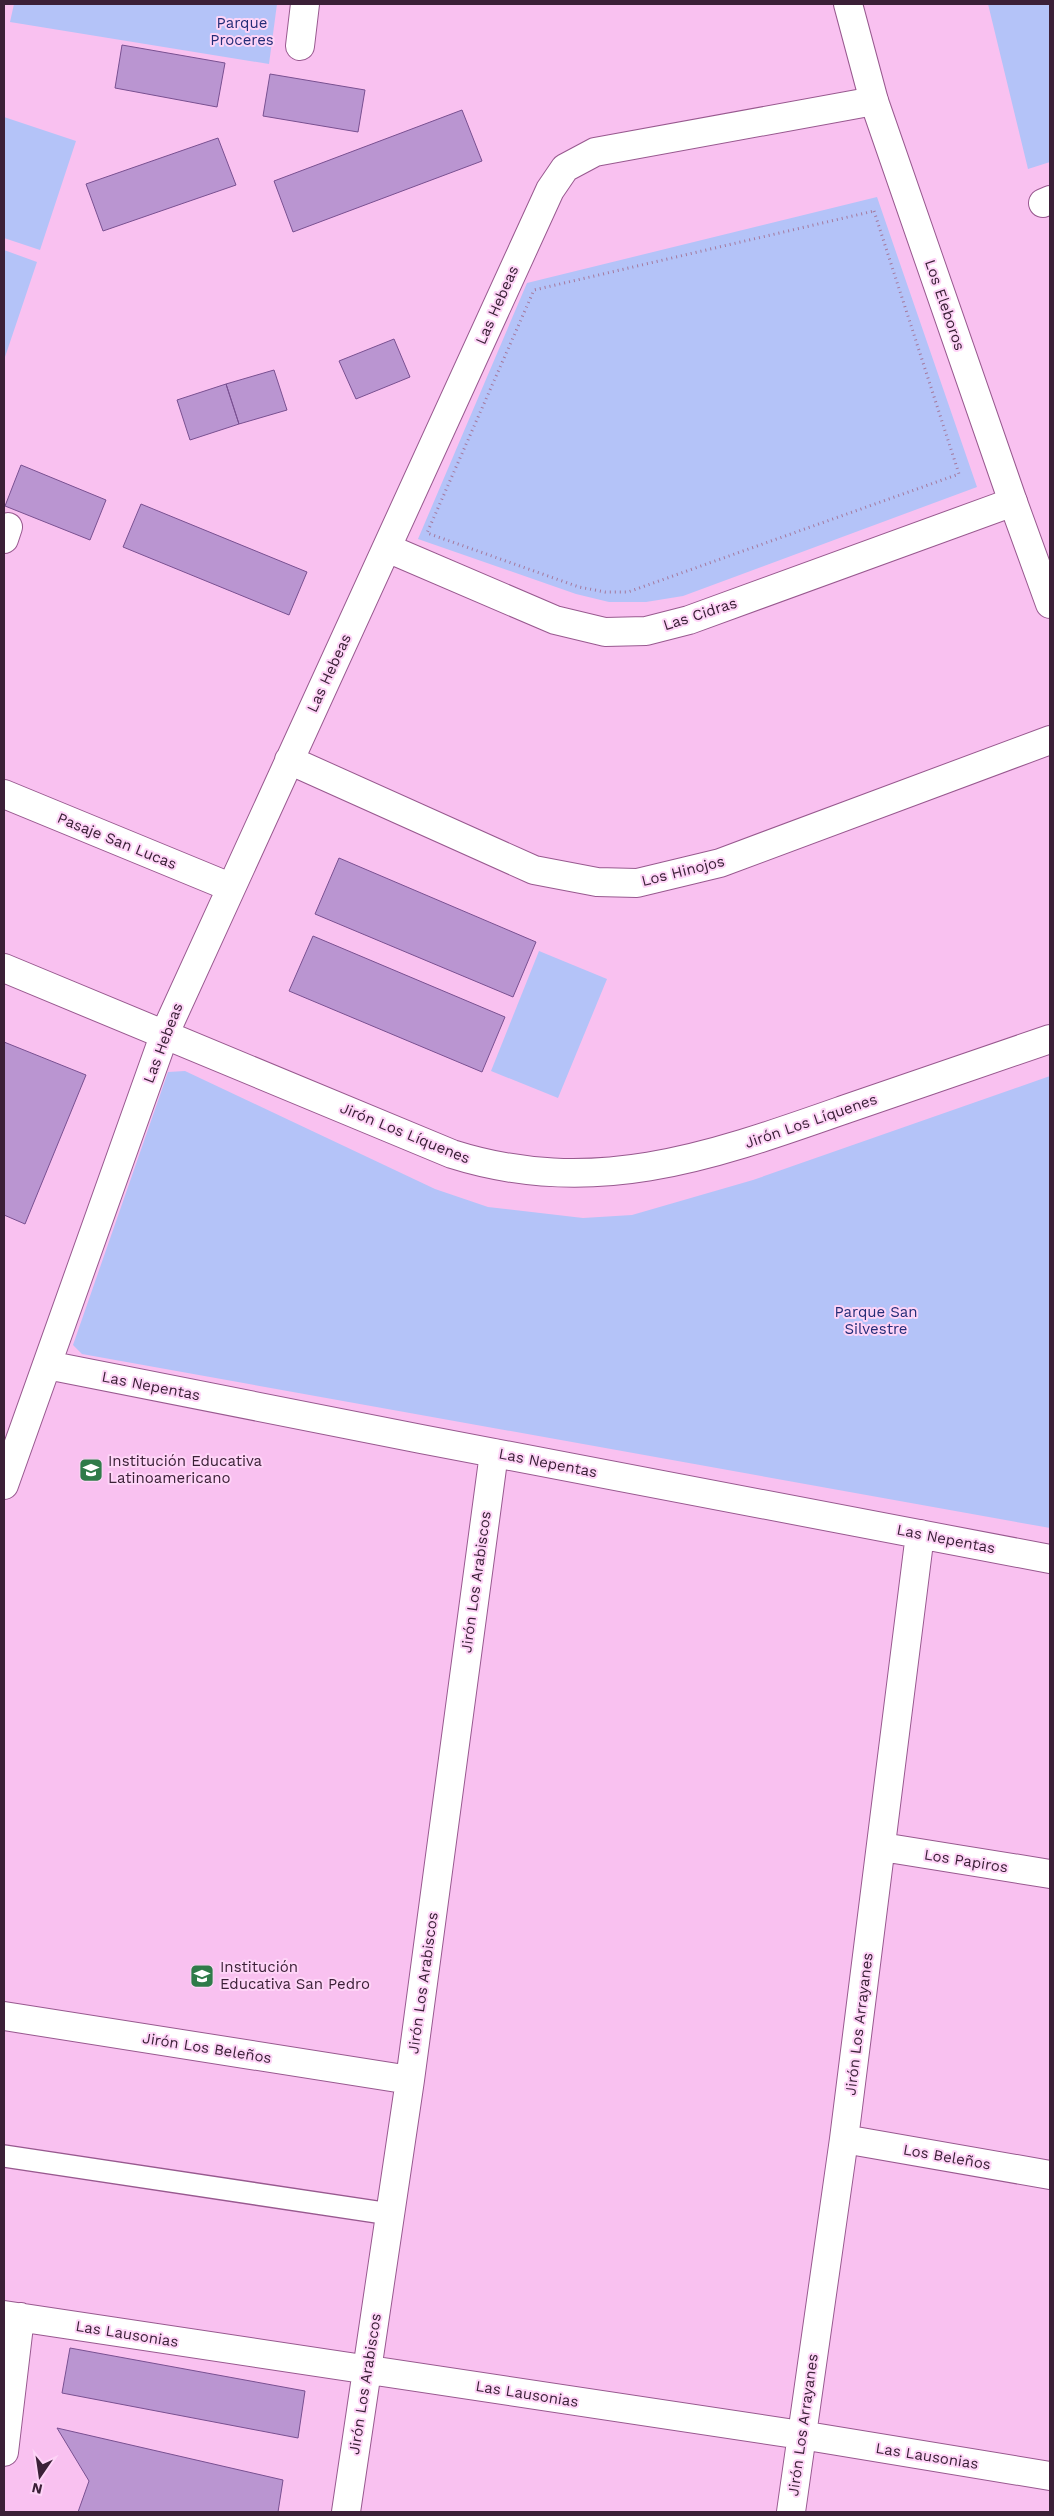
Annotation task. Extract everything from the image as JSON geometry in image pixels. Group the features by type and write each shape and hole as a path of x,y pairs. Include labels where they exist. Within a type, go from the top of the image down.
{"street":[{"path":"300,46 305,4"},
{"name":"Los Eleboros","path":"848,4 874,101 1050,604"},
{"name":"Las Hebeas","path":"4,1485 164,1033 550,190 565,168 595,152 874,101"},
{"name":"Las Cidras","path":"386,548 555,620 605,632 646,631 689,620 1013,502"},
{"name":"Los Hinojos","path":"289,760 534,870 598,882 638,883 720,862 1050,740"},
{"name":"Pasaje San Lucas","path":"4,794 230,887"},
{"name":"Jirón Los Líquenes","path":"4,968 452,1154 506,1169 566,1175 624,1172 748,1144 1050,1038"},
{"name":"Las Nepentas","path":"47,1365 494,1453 1050,1559"},
{"name":"Jirón Los Arabiscos","path":"346,2512 410,2080 494,1453"},
{"name":"Jirón Los Arrayanes","path":"791,2512 844,2139 920,1534"},
{"name":"Los Papiros","path":"882,1847 1050,1874"},
{"name":"Jirón Los Beleños","path":"4,2016 410,2080"},
{"name":"Los Beleños","path":"844,2139 1050,2175"},
{"path":"4,2452 12,2316"},
{"name":"Las Lausonias","path":"12,2316 801,2435 1050,2476"}],"lane":[{"path":"4,2156 390,2214"}],"path":[{"path":"874,211 959,474 628,592 605,592 579,587 427,533 534,290 874,211"}],"green space":[{"name":"Parque Proceres","path":"14,4 277,4 269,64 10,22"},
{"path":"988,4 1050,4 1050,162 1028,169"},
{"path":"4,117 76,141 40,250 4,238"},
{"path":"877,197 977,487 683,596 646,602 609,602 576,594 418,539 527,283"},
{"path":"4,250 37,262 4,360"},
{"path":"539,951 607,979 558,1098 491,1071"},
{"name":"Parque San Silvestre","path":"185,1071 435,1189 488,1207 583,1218 632,1215 753,1180 1050,1076 1050,1528 82,1354 73,1345 168,1072"}],"building":[{"path":"122,45 225,63 217,107 115,88"},
{"path":"270,74 365,90 358,132 263,116"},
{"path":"462,110 482,161 293,232 274,181"},
{"path":"218,138 236,185 103,231 86,184"},
{"path":"394,339 410,377 356,399 339,361"},
{"path":"274,370 287,410 239,424 226,384"},
{"path":"226,384 239,424 190,440 177,400"},
{"path":"21,465 106,500 90,540 5,506"},
{"path":"141,504 307,572 289,615 123,547"},
{"path":"339,858 536,942 513,997 315,914"},
{"path":"313,936 505,1017 482,1072 289,991"},
{"path":"4,1042 86,1075 25,1224 4,1215"},
{"path":"70,2348 305,2391 298,2438 62,2393"},
{"path":"57,2428 283,2480 278,2512 78,2512 89,2481"}],"place":[{"name":"Institución Educativa Latinoamericano","path":"91,1470"},
{"name":"Institución Educativa San Pedro","path":"202,1976"}]}
